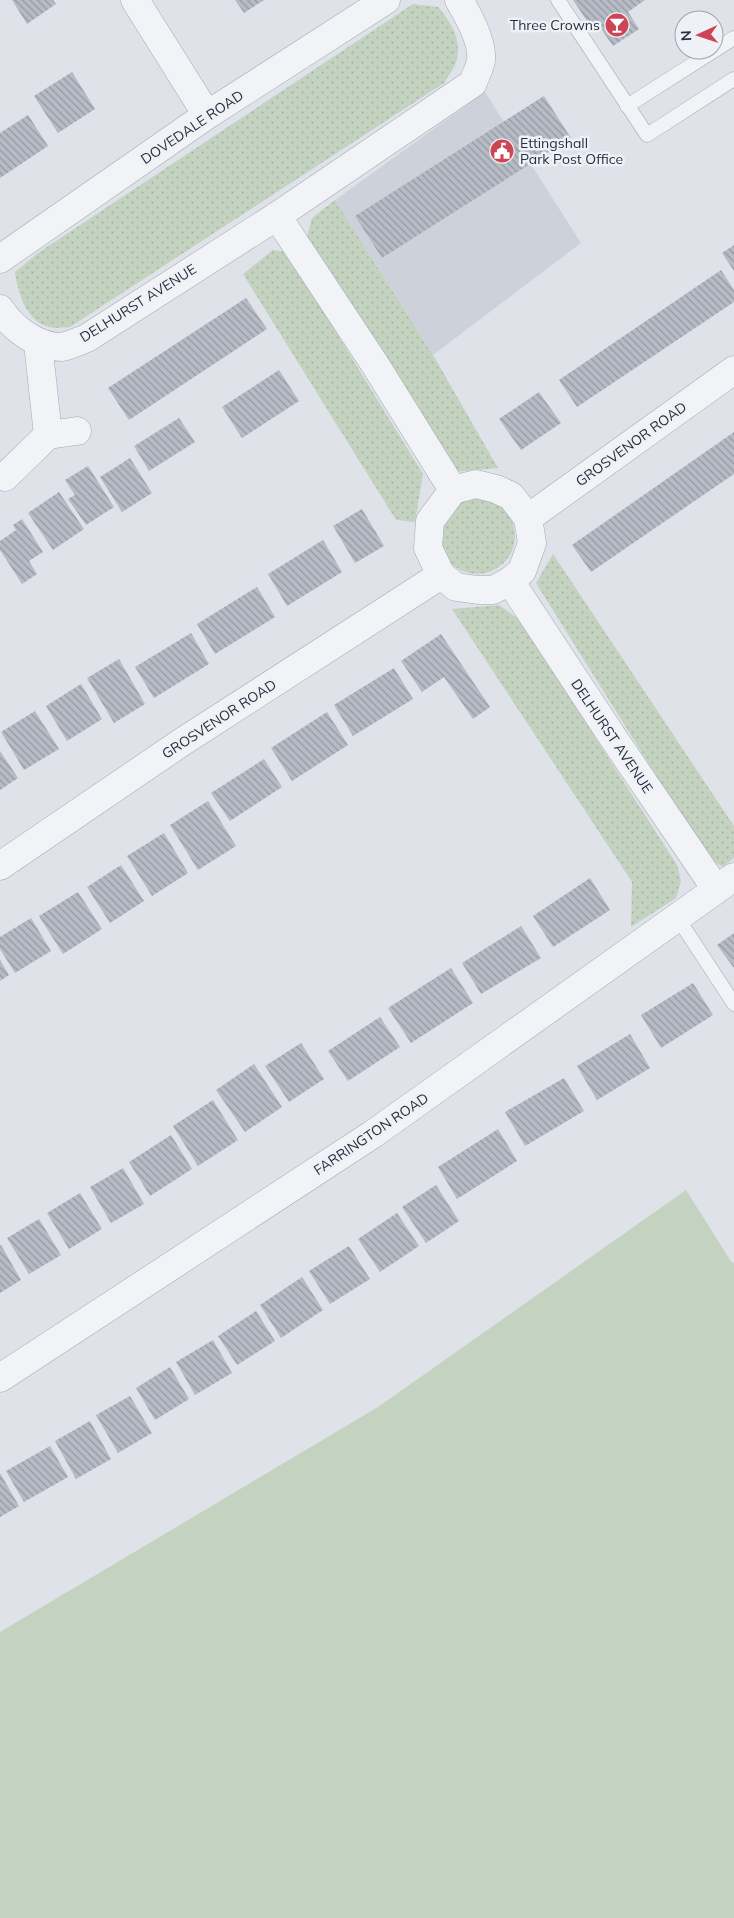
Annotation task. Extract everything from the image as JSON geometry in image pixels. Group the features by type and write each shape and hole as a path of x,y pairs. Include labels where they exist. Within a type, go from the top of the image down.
{"street":[{"path":"135,0 207,115"},
{"name":"DOVEDALE ROAD","path":"0,259 207,115 386,0"},
{"name":"DELHURST AVENUE","path":"0,309 8,322 38,343 62,347 87,338 277,216 473,83 481,60 478,40 468,15 459,0"},
{"path":"277,216 376,366 452,490"},
{"path":"38,343 48,435"},
{"name":"GROSVENOR ROAD","path":"528,518 734,370"},
{"path":"5,477 48,435 77,432"},
{"path":"476,484 496,489 511,496 528,518 532,543 522,571 510,582 493,590 478,590 456,587 441,575 428,548 430,522 452,490 476,484"},
{"name":"GROSVENOR ROAD","path":"0,866 182,742 441,575"},
{"name":"DELHURST AVENUE","path":"510,582 614,739 725,883"},
{"name":"FARRINGTON ROAD","path":"0,1378 373,1134 725,883"}],"lane":[{"path":"558,0 647,135 734,79"},
{"path":"627,106 734,38"},
{"path":"676,917 734,1004"}],"shaded area":[{"path":"485,92 581,243 433,355 335,200"}],"green space":[{"path":"413,4 438,7 451,25 457,39 458,54 456,62 444,83 70,327 49,327 34,319 24,305 18,289 15,272 38,253"},
{"path":"335,200 433,355 498,468 453,472 307,237 312,218"},
{"path":"273,250 287,252 423,474 415,522 396,520 243,274"},
{"path":"477,498 491,501 504,509 512,522 515,536 512,550 504,563 491,571 477,574 463,571 450,563 442,550 439,536 442,522 450,509 463,501"},
{"path":"553,554 734,826 734,858 723,867 707,857 536,583"},
{"path":"499,605 520,620 677,865 681,881 676,898 631,927 632,882 452,609"},
{"path":"686,1190 732,1263 734,1262 734,1918 0,1918 0,1632 378,1407"}],"building":[{"path":"12,0 53,0 56,4 27,24"},
{"path":"235,0 264,0 244,13"},
{"name":"Three Crowns","path":"573,0 645,0 628,12 639,29 613,46 597,23 591,27"},
{"path":"72,72 95,109 58,133 34,96"},
{"path":"544,96 571,138 382,258 355,216"},
{"path":"28,115 48,146 0,178 0,133"},
{"path":"734,245 734,271 722,253"},
{"path":"721,270 734,290 734,302 577,407 559,380"},
{"path":"246,298 267,329 129,420 108,388"},
{"path":"279,370 299,401 242,438 222,407"},
{"path":"539,392 561,423 521,450 499,419"},
{"path":"179,418 195,442 149,471 134,446"},
{"path":"734,432 734,474 591,572 572,545"},
{"path":"130,458 152,493 122,512 100,477"},
{"path":"88,466 114,507 86,525 68,499 75,495 65,480"},
{"path":"59,492 84,529 53,550 28,513"},
{"path":"362,509 384,546 355,563 333,526"},
{"path":"22,519 43,552 29,561 37,574 22,584 0,550 0,541 16,530 13,525"},
{"path":"323,540 342,572 287,606 268,574"},
{"path":"257,587 275,617 215,654 197,624"},
{"path":"191,633 209,664 154,698 135,667"},
{"path":"441,634 490,707 473,719 444,677 422,692 401,661"},
{"path":"119,659 145,704 114,723 87,678"},
{"path":"394,668 413,699 353,736 334,705"},
{"path":"81,684 102,719 67,741 46,706"},
{"path":"35,711 59,749 24,770 1,732"},
{"path":"327,712 348,745 292,781 271,748"},
{"path":"0,751 18,778 0,790"},
{"path":"264,759 282,787 230,821 211,793"},
{"path":"208,801 236,846 198,870 170,825"},
{"path":"164,833 188,873 152,896 127,856"},
{"path":"121,865 144,901 110,923 87,887"},
{"path":"590,878 610,910 553,947 533,916"},
{"path":"78,892 102,929 63,954 39,916"},
{"path":"31,918 51,951 15,973 0,949 0,937"},
{"path":"521,926 541,958 481,994 462,963"},
{"path":"734,933 734,968 717,945"},
{"path":"0,960 9,975 0,981"},
{"path":"451,968 473,1003 411,1043 388,1008"},
{"path":"693,983 713,1015 661,1048 641,1015"},
{"path":"380,1017 400,1047 348,1081 328,1051"},
{"path":"630,1034 650,1068 597,1100 577,1066"},
{"path":"301,1043 324,1079 289,1102 265,1066"},
{"path":"254,1064 282,1107 245,1132 216,1090"},
{"path":"564,1078 584,1111 525,1146 505,1112"},
{"path":"213,1100 238,1140 198,1166 173,1126"},
{"path":"498,1129 517,1161 457,1199 438,1167"},
{"path":"171,1135 192,1169 150,1196 129,1162"},
{"path":"123,1168 144,1204 111,1223 90,1187"},
{"path":"436,1185 459,1221 426,1243 402,1207"},
{"path":"80,1193 102,1229 69,1249 47,1213"},
{"path":"397,1213 419,1246 380,1272 358,1239"},
{"path":"39,1219 61,1255 29,1274 7,1238"},
{"path":"0,1246 21,1280 0,1293"},
{"path":"349,1246 370,1279 330,1304 309,1271"},
{"path":"302,1277 323,1310 281,1338 260,1305"},
{"path":"256,1311 275,1341 237,1365 218,1336"},
{"path":"213,1340 232,1373 195,1395 176,1362"},
{"path":"170,1367 189,1399 155,1420 136,1388"},
{"path":"130,1396 152,1433 118,1453 96,1415"},
{"path":"90,1421 111,1459 76,1479 55,1441"},
{"path":"50,1446 68,1477 24,1502 6,1471"},
{"path":"0,1473 19,1506 0,1517"}],"place":[{"name":"Three Crowns","path":"617,25"},
{"name":"Ettingshall Park Post Office","path":"502,151"}]}
